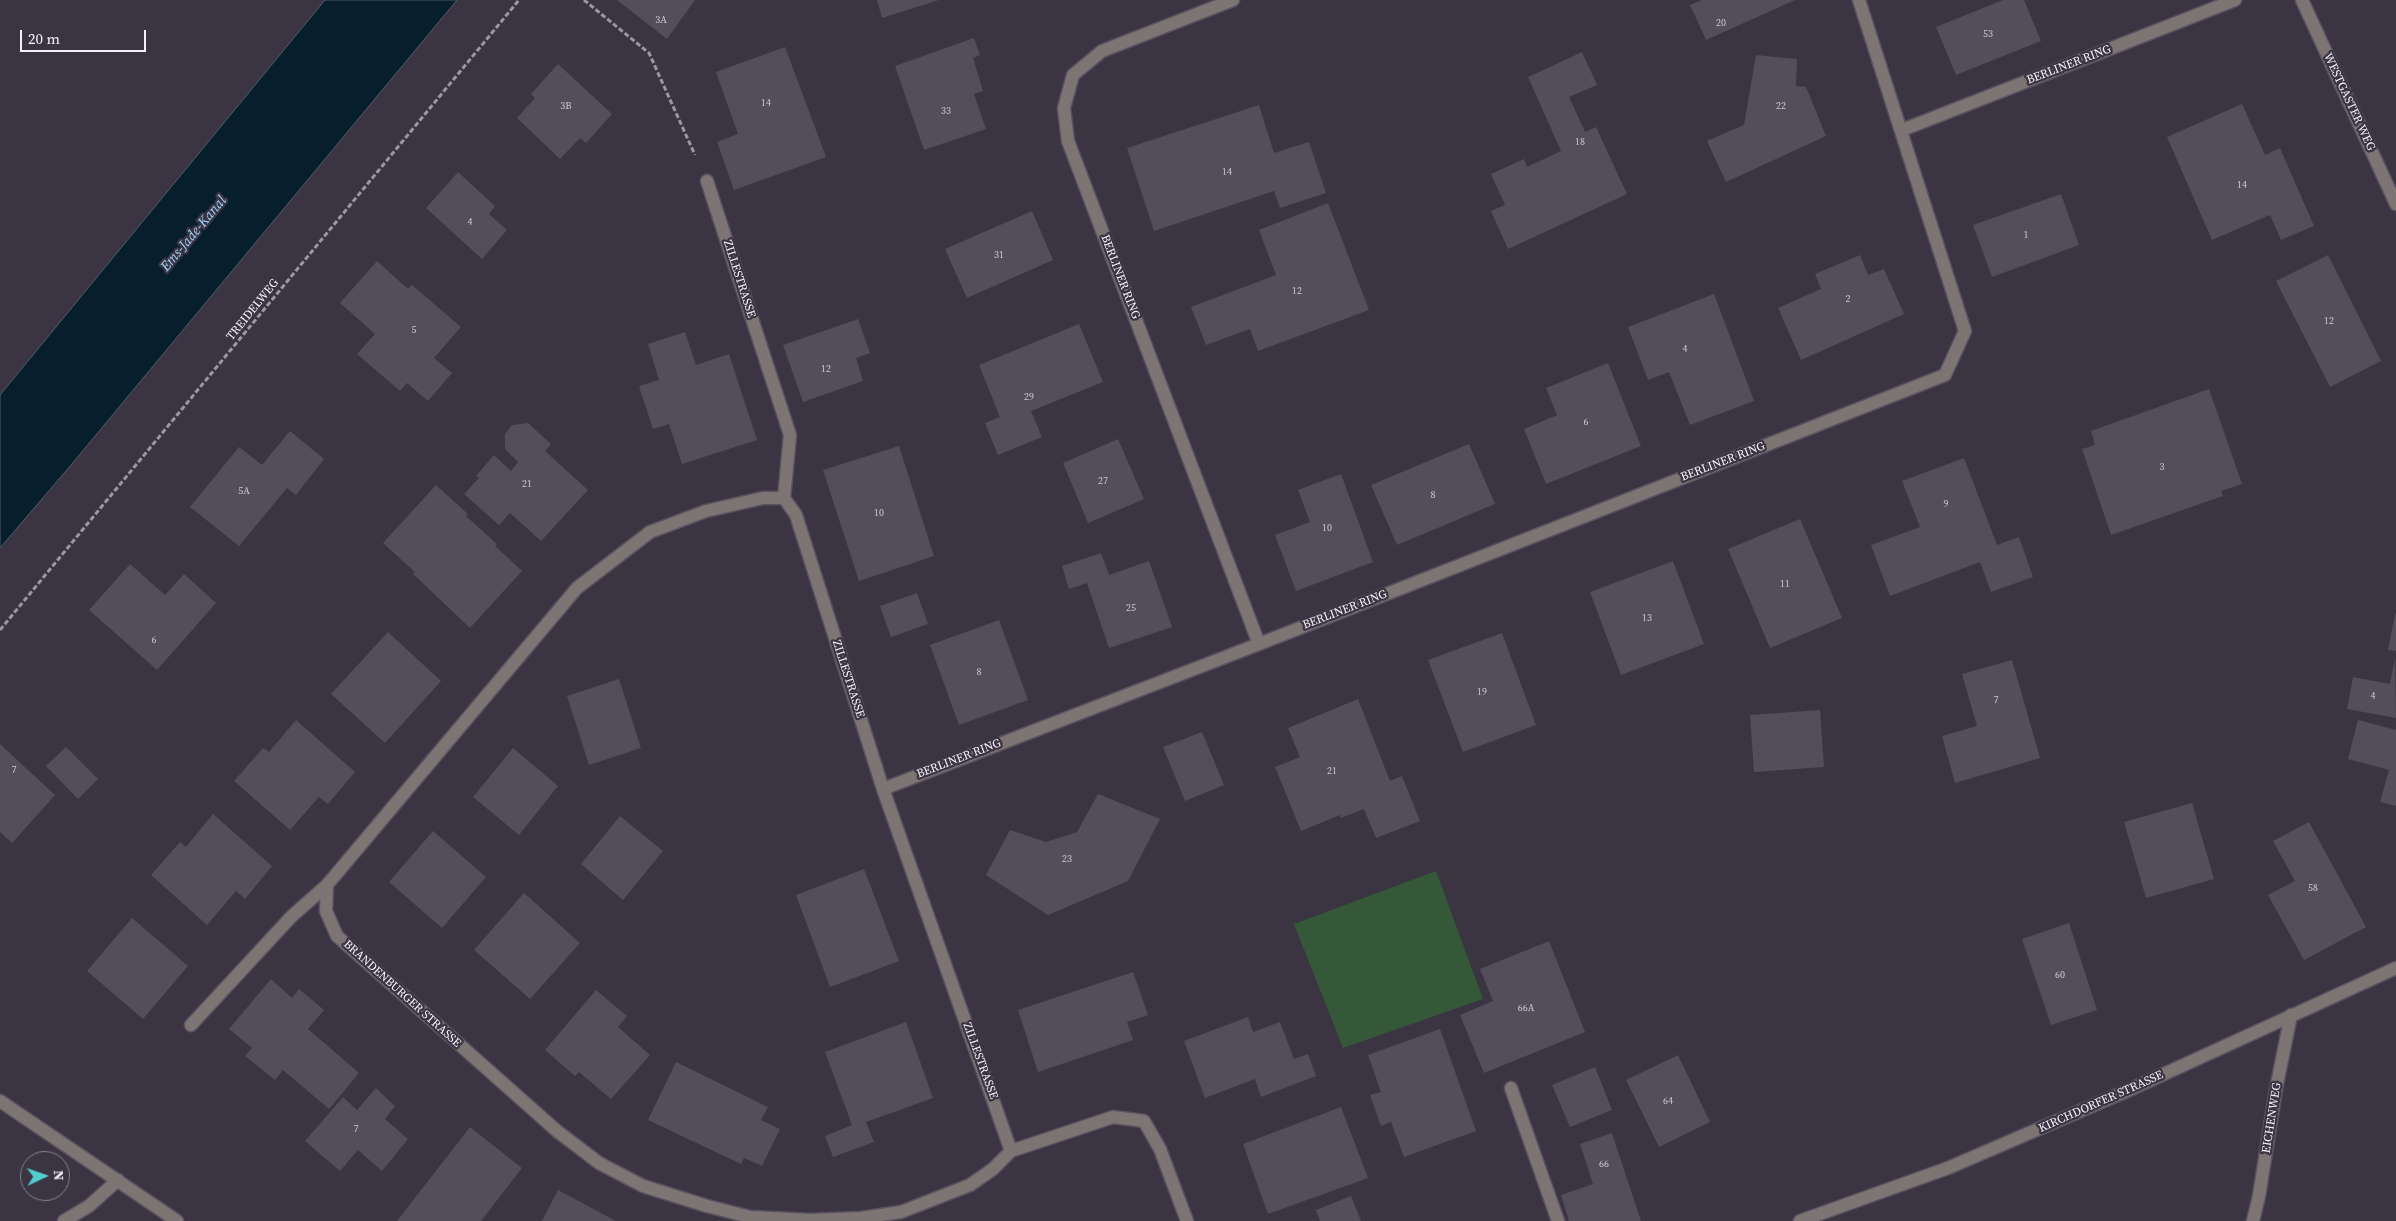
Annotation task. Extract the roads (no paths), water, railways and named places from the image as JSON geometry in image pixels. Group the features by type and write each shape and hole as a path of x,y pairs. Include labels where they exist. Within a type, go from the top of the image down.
{"street":[{"name":"BERLINER RING","path":"1233,0 1102,52 1073,75 1064,108 1068,141 1259,644"},
{"name":"BERLINER RING","path":"883,789 1946,375 1965,331 1859,0"},
{"name":"BERLINER RING","path":"1902,130 2235,0"},
{"name":"WESTGASTER WEG","path":"2302,0 2396,204"},
{"name":"ZILLESTRASSE","path":"707,181 790,435 784,498 796,515 883,789 1012,1151"},
{"path":"191,1025 291,917 327,885 577,588 650,532 706,512 763,498 784,498"},
{"name":"BRANDENBURGER STRASSE","path":"327,885 326,911 337,936 556,1131 599,1163 643,1186 750,1217 810,1220 861,1218 901,1212 945,1196 977,1180 993,1169 1012,1151"},
{"name":"KIRCHDORFER STRASSE","path":"1800,1221 1948,1168 2129,1090 2396,968"},
{"name":"EICHENWEG","path":"2253,1221 2291,1015"},
{"path":"1511,1088 1558,1221"},
{"path":"0,1101 177,1221"},
{"path":"1012,1151 1113,1117 1144,1121 1160,1149 1187,1221"},
{"path":"64,1221 89,1206 118,1180"}],"water":[{"name":"Ems-Jade-Kanal","path":"325,0 457,0 0,548 0,395"}]}
